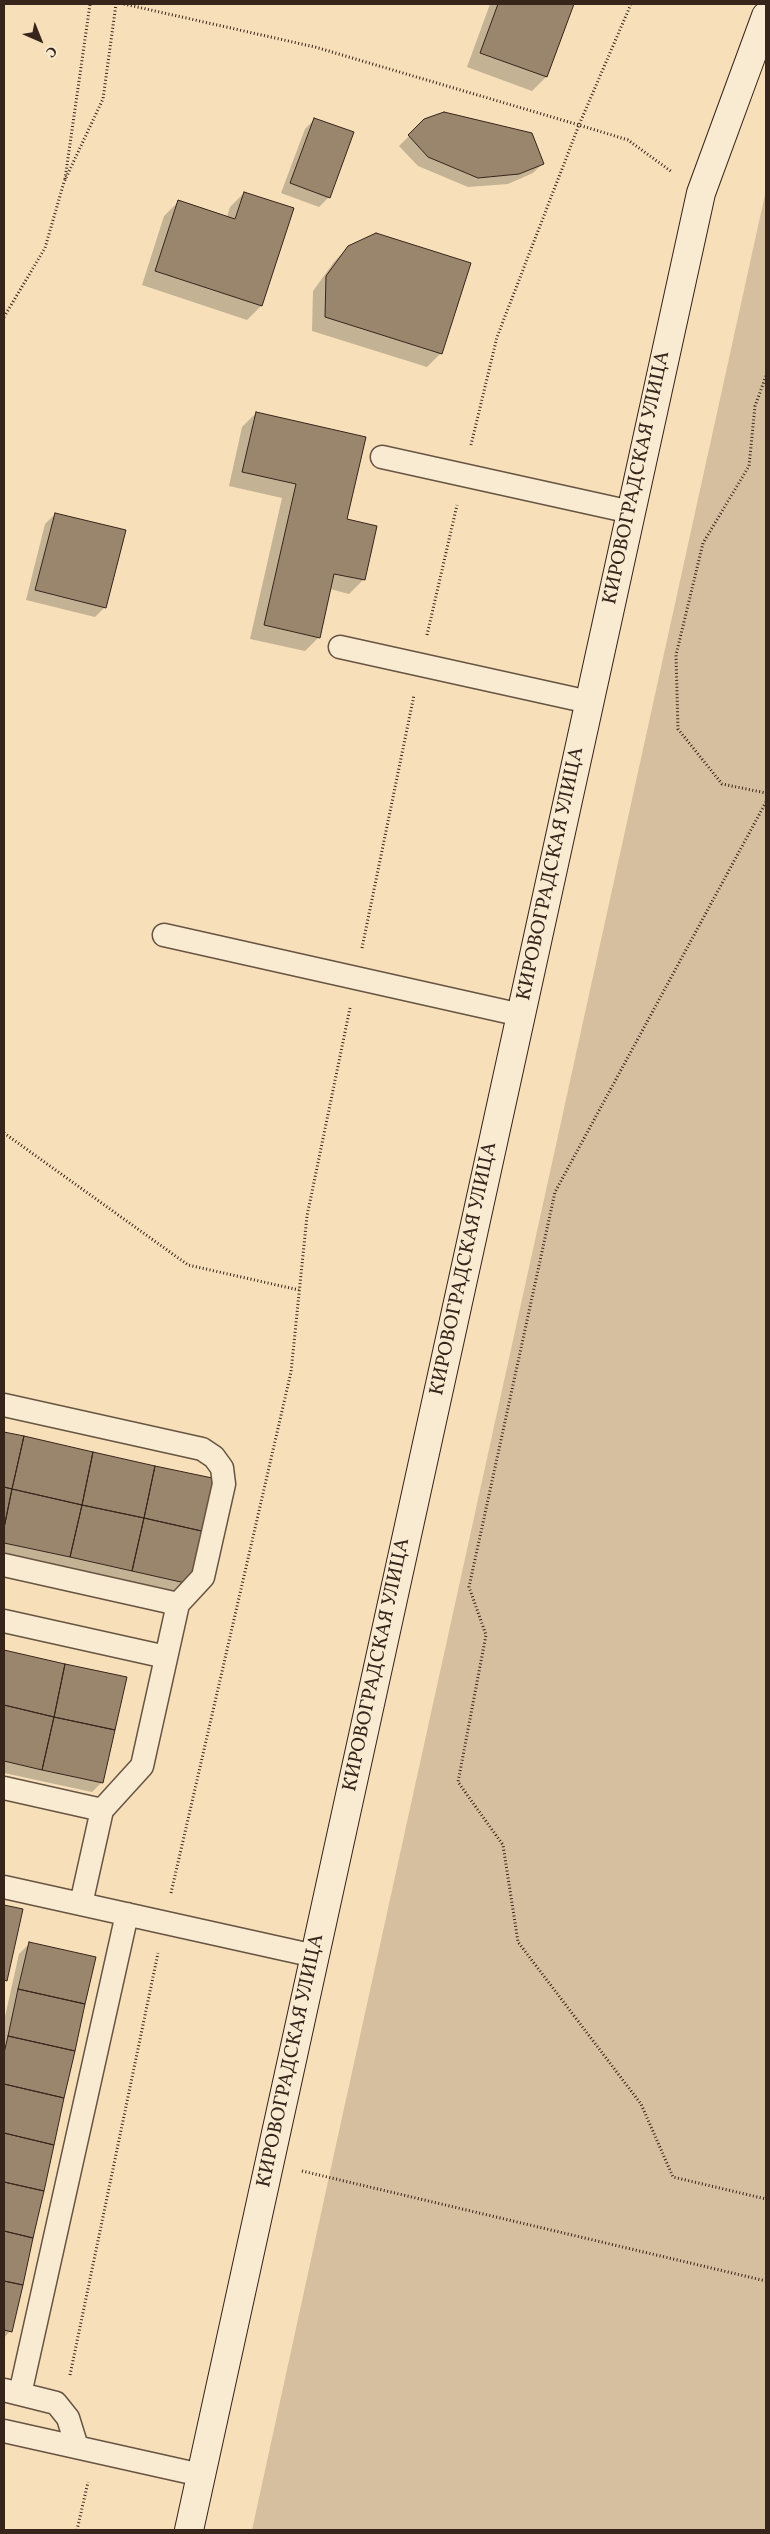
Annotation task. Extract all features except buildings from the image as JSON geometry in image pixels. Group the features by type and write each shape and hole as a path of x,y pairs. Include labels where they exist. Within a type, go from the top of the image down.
{"main road":[{"name":"КИРОВОГРАДСКАЯ УЛИЦА","path":"189,2530 701,193 766,16"}],"lane":[{"path":"382,457 631,512"},
{"path":"340,647 589,702"},
{"path":"164,936 521,1015"},
{"path":"4,1405 202,1449 214,1457 222,1468 224,1484 204,1577 178,1604 142,1766 102,1810 81,1904"},
{"path":"4,1565 178,1604"},
{"path":"4,1621 166,1657"},
{"path":"4,1788 102,1810"},
{"path":"4,1887 315,1956"},
{"path":"86,2449 63,2410 56,2403 12,2392 127,1914"},
{"path":"4,2431 201,2475"}],"path":[{"path":"4,317 45,248 64,182 90,4"},
{"path":"64,182 103,99 116,4"},
{"path":"124,4 315,48 628,140 701,193"},
{"path":"63,2410 164,1922 291,1372 308,1216 420,665 464,475 497,337 579,125 631,4"},
{"path":"766,376 755,406 749,466 703,543 676,655 678,729 722,784 766,793"},
{"path":"766,802 555,1192 469,1587 486,1635 458,1782 503,1845 518,1942 641,2104 673,2177 766,2199"},
{"path":"4,1133 188,1265 299,1290"},
{"path":"269,2164 766,2281"},
{"path":"77,2530 86,2449"}],"shaded area":[{"path":"766,190 766,2530 252,2530 334,2154"}]}
